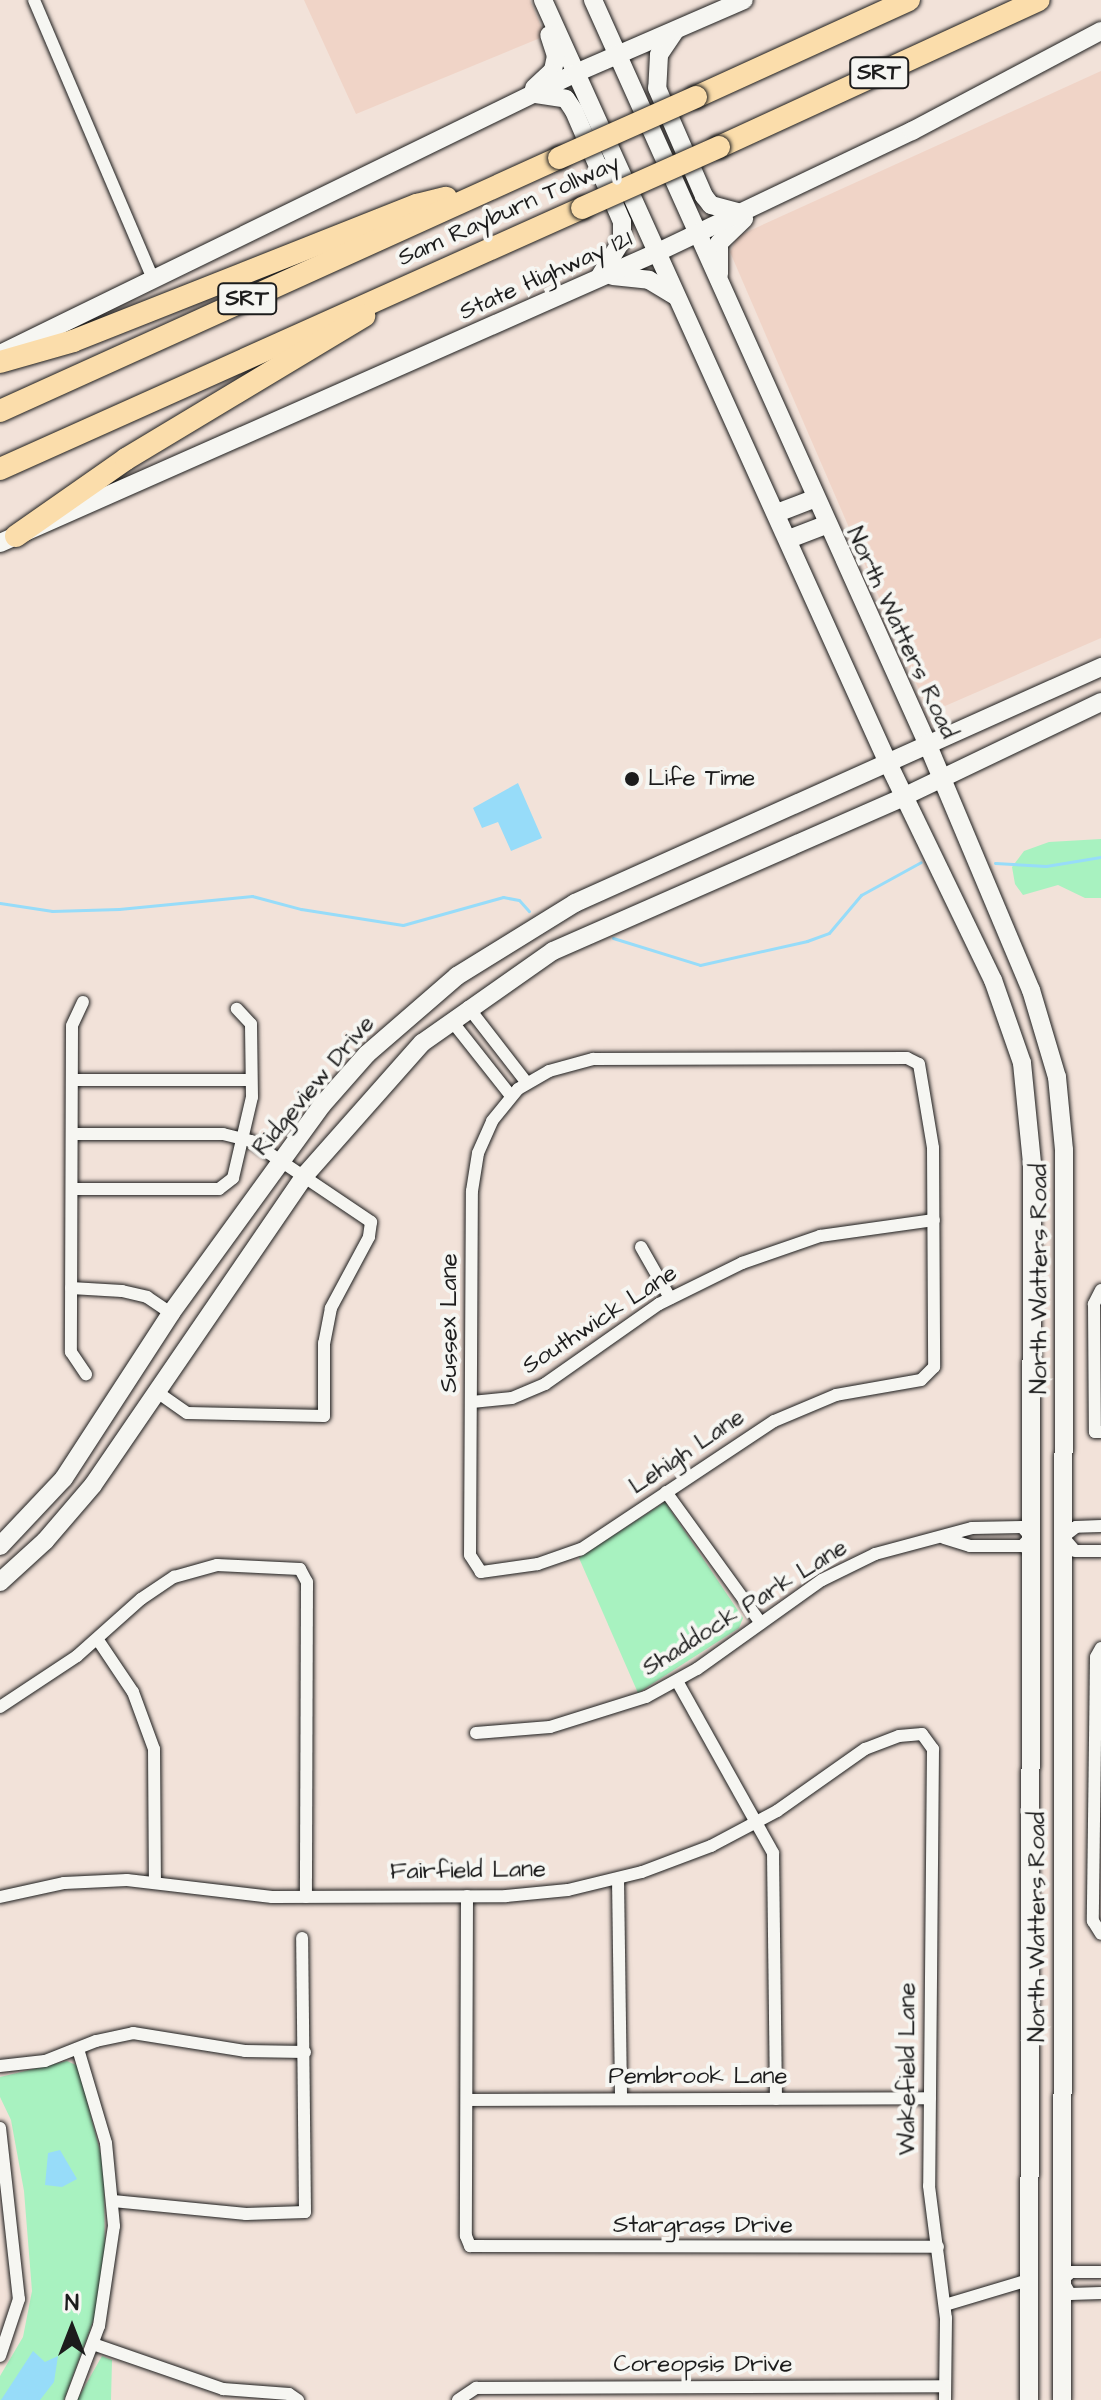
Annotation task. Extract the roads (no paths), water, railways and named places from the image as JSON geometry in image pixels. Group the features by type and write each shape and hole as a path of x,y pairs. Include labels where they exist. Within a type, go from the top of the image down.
{"highway":[{"name":"Sam Rayburn Tollway","path":"0,411 909,0"},
{"name":"Sam Rayburn Tollway","path":"0,469 1039,0"},
{"path":"0,362 73,341 417,205 494,187"},
{"path":"8,540 126,459 361,320 388,293"}],"main road":[{"path":"530,97 553,70 556,56 533,0"},
{"name":"North Watters Road","path":"543,0 903,797 993,980 1028,1096 1031,1537 1029,2400"},
{"name":"North Watters Road","path":"593,0 825,525 927,743 1031,990 1057,1077 1064,1150 1062,2400"},
{"path":"0,354 576,73 744,0"},
{"path":"675,31 659,55 657,88 704,196 711,205 740,213"},
{"name":"State Highway 121","path":"8,540 656,253 786,192 1101,31"},
{"path":"530,97 566,99 622,222 622,240 598,279"},
{"path":"720,285 719,243 730,228 786,192"},
{"path":"598,279 628,274 676,296"},
{"path":"777,513 814,499"},
{"path":"789,539 825,525"},
{"name":"Ridgeview Drive","path":"0,1546 64,1478 171,1313 282,1157 367,1054 457,976 575,903 1101,667"},
{"name":"Ridgeview Drive","path":"0,1582 45,1541 93,1485 306,1174 355,1113 451,1020 521,969 592,932 903,797 1101,702"},
{"path":"575,903 592,932"},
{"path":"451,1020 445,998 457,976"},
{"path":"1031,1537 1063,1537"},
{"path":"1029,2280 1062,2280"}],"street":[{"path":"34,0 153,279"},
{"path":"83,1002 72,1026 71,1352 86,1374"},
{"path":"468,1007 519,1090"},
{"path":"72,1189 219,1189 233,1178 244,1139 251,1080 251,1024 237,1009"},
{"path":"451,1020 519,1090"},
{"path":"519,1090 593,1059 915,1061 922,1069 931,1117 934,1220"},
{"path":"72,1080 251,1080"},
{"name":"Sussex Lane","path":"475,1568 470,1555 474,1173 485,1135 519,1090"},
{"path":"72,1134 223,1134 244,1139 282,1157 371,1222 369,1237 331,1308 324,1343 324,1416 187,1413 158,1393"},
{"name":"Southwick Lane","path":"472,1402 512,1398 538,1388 670,1298 778,1249 860,1228 934,1220"},
{"name":"Lehigh Lane","path":"475,1568 487,1573 562,1557 599,1539 743,1438 804,1407 930,1375 934,1220"},
{"path":"641,1247 670,1298"},
{"path":"71,1288 122,1291 147,1297 171,1313"},
{"path":"1098,1432 1094,1304 1101,1290"},
{"path":"666,1492 761,1623"},
{"path":"1101,1526 1076,1527 1063,1537 1075,1551 1101,1551"},
{"name":"Shaddock Park Lane","path":"476,1733 586,1719 677,1681 860,1560 972,1528 1022,1527 1031,1537"},
{"path":"0,1707 98,1640 149,1593 188,1571 217,1565 290,1565 302,1570 307,1582 306,1897"},
{"path":"98,1640 133,1692 154,1749 155,1881"},
{"path":"1099,1932 1093,1921 1098,1791 1096,1657 1101,1648"},
{"path":"677,1681 760,1821 777,1879 776,2099"},
{"name":"Fairfield Lane","path":"0,1897 64,1883 155,1881 250,1896 545,1893 618,1879 690,1856 760,1821 865,1749 916,1733 927,1738"},
{"name":"Wakefield Lane","path":"927,1738 933,1749 929,2186 945,2305 945,2400"},
{"path":"618,1879 621,2099"},
{"path":"467,1896 467,2100"},
{"path":"113,2201 246,2214 305,2212 302,1938"},
{"path":"0,2066 45,2061 133,2033 245,2051 305,2052"},
{"path":"71,2400 93,2344 109,2273 113,2201 101,2120 78,2049"},
{"name":"Pembrook Lane","path":"467,2100 930,2098"},
{"name":"Stargrass Drive","path":"467,2100 470,2246 938,2247"},
{"path":"0,2128 6,2204 19,2299 0,2356"},
{"path":"1101,2272 1071,2272 1062,2280 1070,2294 1101,2293"},
{"path":"945,2305 1029,2280"},
{"path":"93,2344 223,2389 289,2394 298,2400"},
{"name":"Coreopsis Drive","path":"460,2397 476,2388 596,2394 802,2393 945,2386"}],"water":[{"path":"518,783 542,838 511,851 498,822 482,828 473,808"},
{"path":"60,2150 77,2179 62,2187 45,2185 48,2153"},
{"path":"33,2351 45,2362 58,2356 54,2382 40,2400 1,2400"}],"waterway":[{"path":"995,863 1046,866 1101,857"},
{"path":"613,938 700,965 807,941 829,933 861,895 921,862"},
{"path":"0,903 52,911 119,909 252,896 301,909 403,925 503,897 519,900 529,911"}],"place":[{"name":"Life Time","path":"632,779"}]}
